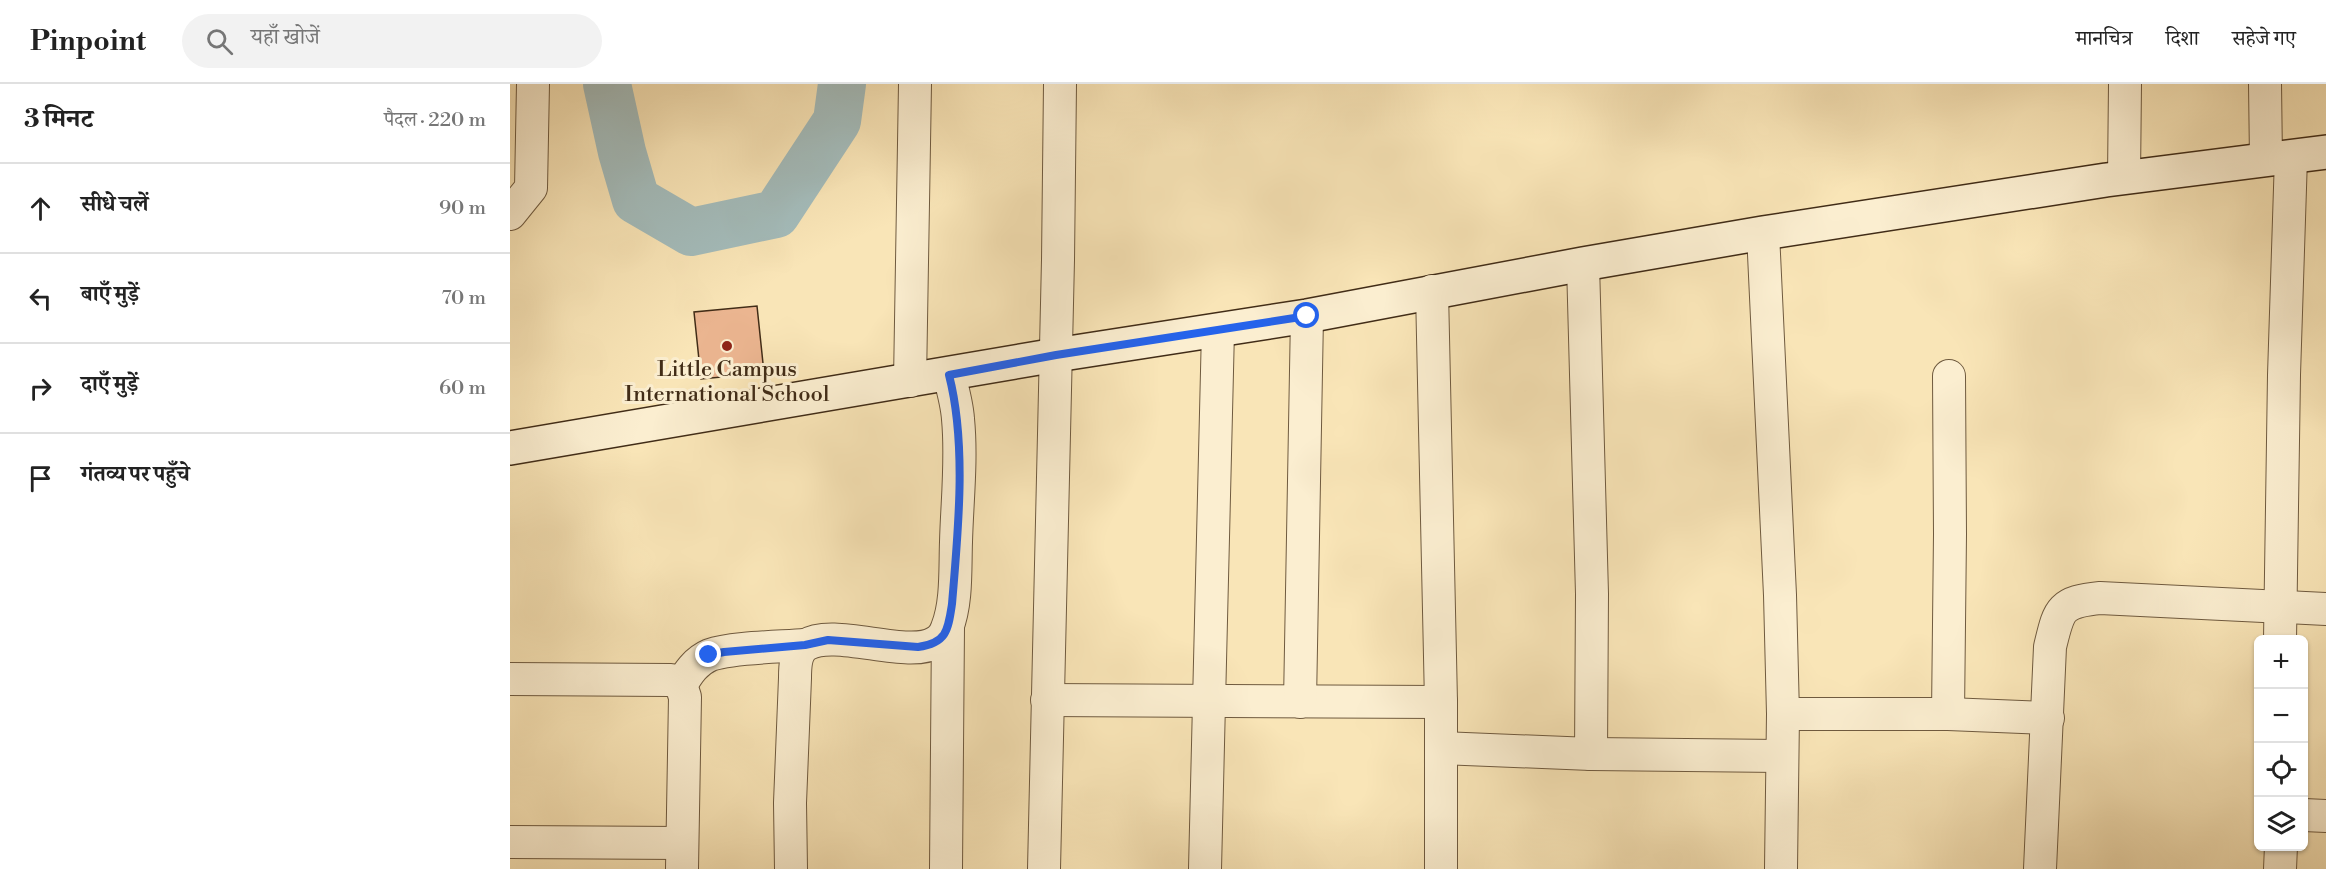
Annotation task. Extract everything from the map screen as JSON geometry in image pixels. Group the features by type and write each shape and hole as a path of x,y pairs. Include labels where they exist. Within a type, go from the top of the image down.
{"street":[{"path":"513,205 531,188 533,84"},
{"path":"910,381 915,84"},
{"path":"1044,869 1060,84"},
{"path":"2124,177 2125,84"},
{"path":"2265,84 2279,158 2280,635"},
{"path":"510,448 1056,355 1307,316 1432,291 1763,233 2124,177 2326,152"},
{"path":"1763,233 1783,714 1781,869"},
{"path":"1583,264 1592,594 1591,754"},
{"path":"1432,291 1441,702 1441,869"},
{"path":"1300,702 1307,316"},
{"path":"1205,869 1218,330"},
{"path":"946,869 948,627 955,567 960,446 956,401 949,375"},
{"path":"1948,714 1949,376"},
{"path":"2040,869 2050,647 2056,620 2063,608 2079,600 2100,598 2326,609"},
{"path":"681,685 697,663 709,655 805,645 828,640 918,647 938,641 944,636 948,627"},
{"path":"791,869 790,803 796,662 799,652 805,645"},
{"path":"510,679 671,680 681,685 685,697 682,856 510,842"},
{"path":"1047,700 1441,702"},
{"path":"1783,714 1948,714 2048,718"},
{"path":"1441,748 1591,754 1782,756"},
{"path":"2308,815 2326,816"},
{"path":"2280,869 2281,851"}],"building":[{"path":"757,306 764,373 701,379 694,312"}],"waterway":[{"path":"607,84 622,152 636,200 691,232 776,214 837,121 842,84"}],"place":[{"name":"Little Campus International School","path":"727,346"}],"route":[{"path":"709,655 805,645 828,640 918,647 931,645 944,636 952,604 960,446 956,401 949,375 1056,355 1307,316"}]}
